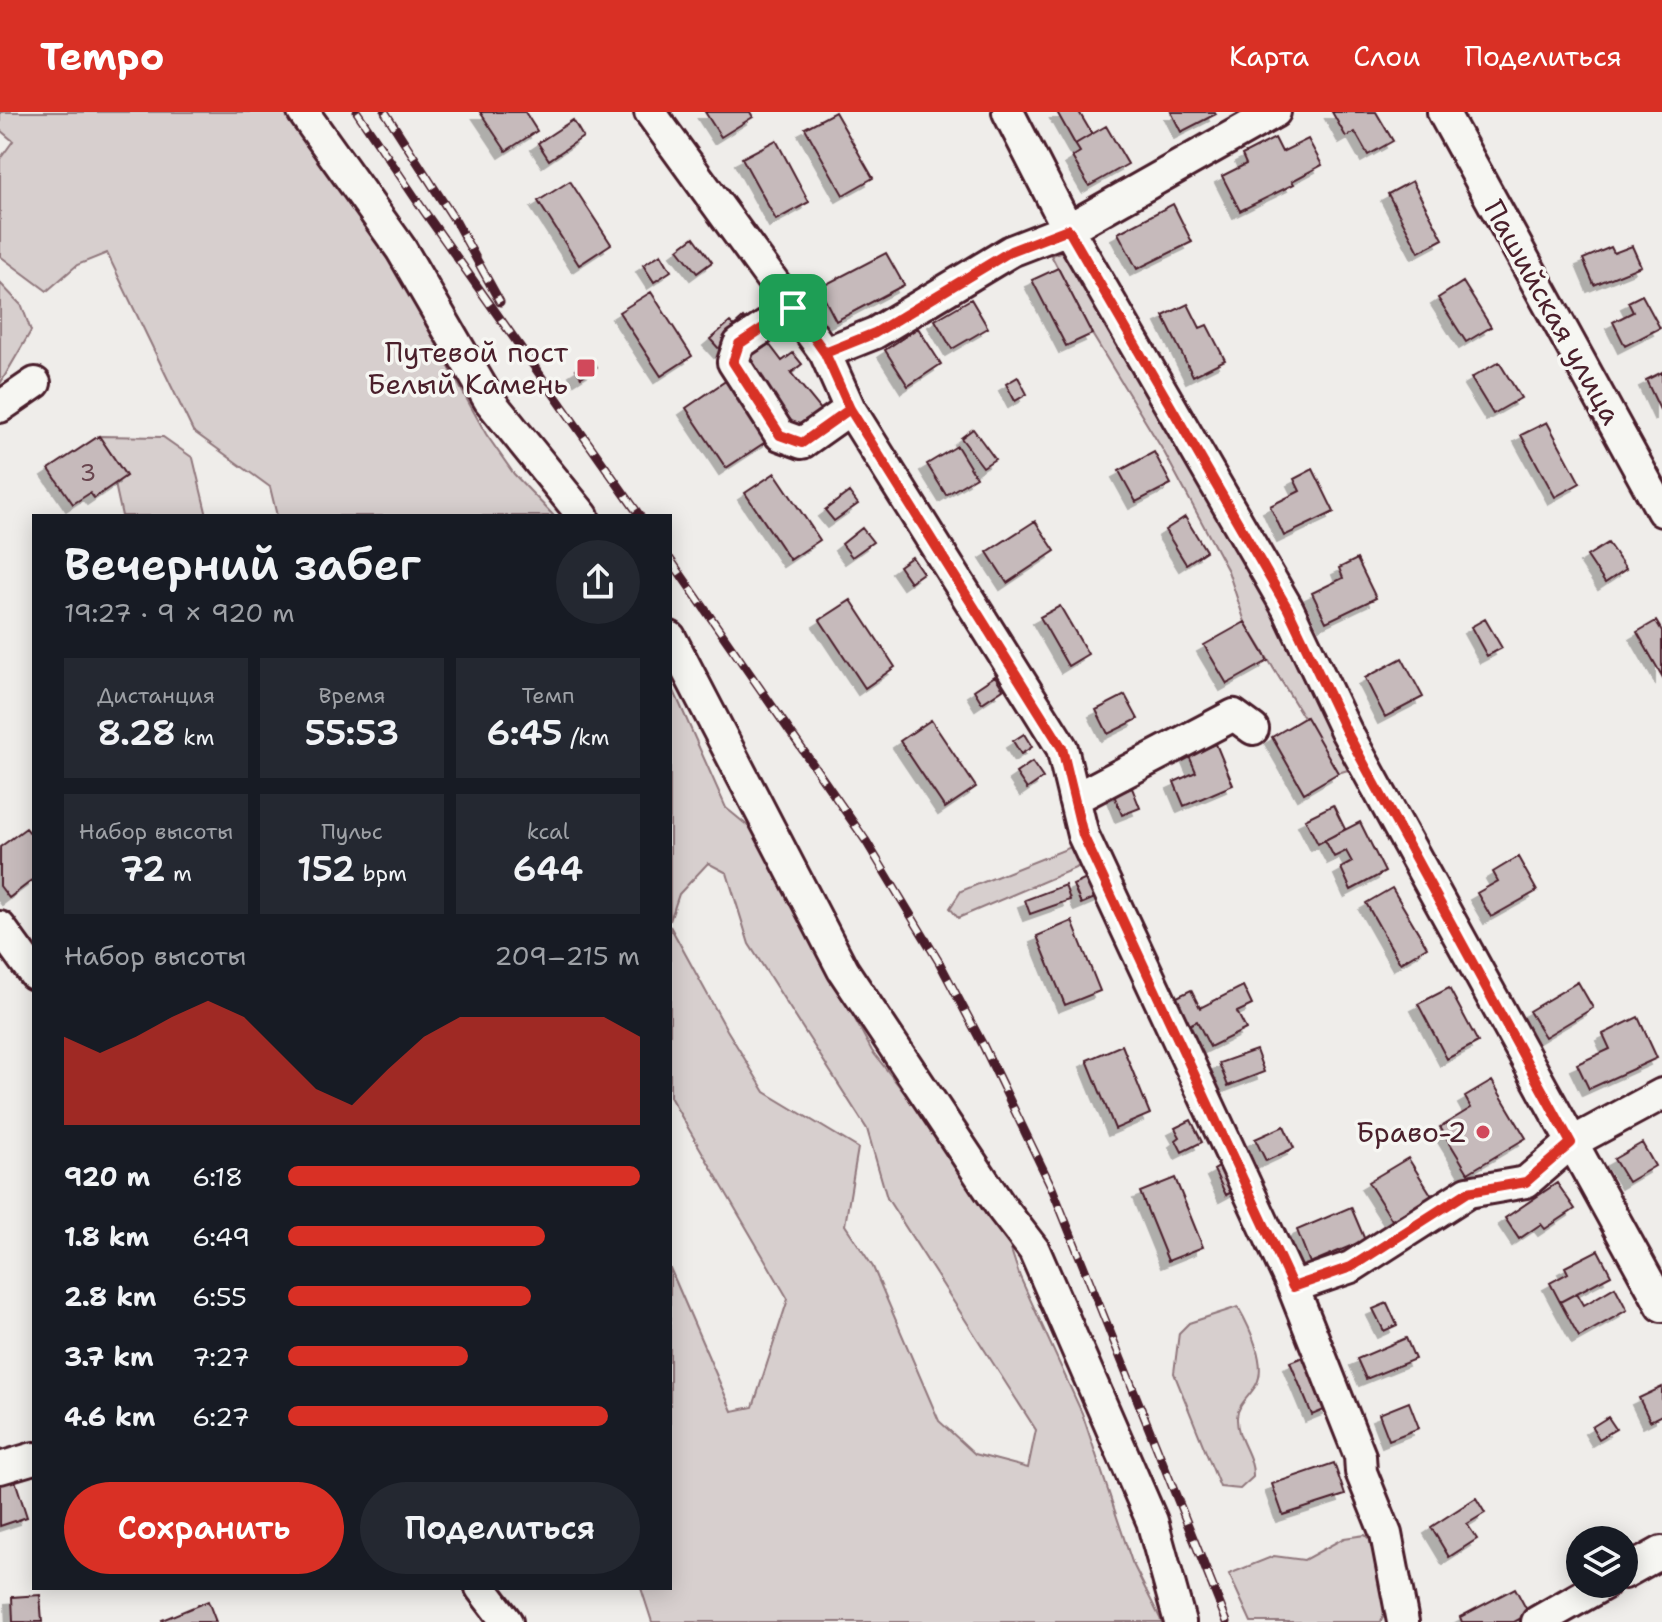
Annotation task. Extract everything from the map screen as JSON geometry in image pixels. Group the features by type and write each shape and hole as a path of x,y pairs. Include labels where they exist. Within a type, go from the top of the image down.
{"street":[{"path":"303,112 401,249 489,400 581,514"},
{"path":"650,112 825,353 850,409 1062,748 1083,835 1293,1287 1360,1456 1361,1472 1386,1534 1403,1622"},
{"path":"1008,112 1068,229 1288,609 1346,731 1662,1306"},
{"path":"825,353 875,333 1011,251 1068,229 1275,112"},
{"name":"Пашийская улица","path":"1443,112 1653,472 1662,511"},
{"path":"793,308 739,344 733,362 780,435 802,443 850,409"},
{"path":"0,407 35,383"},
{"path":"672,641 843,970 1001,1207 1034,1250 1152,1521 1180,1622"},
{"path":"1074,799 1234,715 1253,729"},
{"path":"0,927 32,971"},
{"path":"1293,1287 1351,1267 1468,1192 1526,1182 1571,1143 1662,1094"},
{"path":"0,1468 32,1459"},
{"path":"1638,1565 1662,1552"},
{"path":"483,1590 507,1622"},
{"path":"1537,1622 1578,1612"}],"shaded area":[{"path":"0,112 286,112 397,273 486,434 514,474 552,514 277,514 270,487 193,431 107,253 77,265 47,291 0,256 0,159 13,141 0,130"},
{"path":"1069,249 1274,605 1358,767 1338,773 1245,622 1228,571 1164,452 1092,334 1051,255"},
{"path":"0,283 22,306 31,331 0,384"},
{"path":"99,436 163,437 193,458 207,514 122,514 115,484 126,476"},
{"path":"672,686 726,808 754,831 872,1051 958,1162 1009,1244 1020,1277 1082,1413 1132,1562 1162,1622 652,1622 642,1590 672,1590 672,1273 732,1411 753,1407 788,1299 672,1100 672,930 765,1092 858,1148 845,1225 873,1267 939,1421 975,1454 1028,1468 1036,1430 887,1198 867,1129 749,944 727,873 708,863 679,894 672,915"},
{"path":"1071,847 1081,852 1085,864 958,918 950,908 961,891"},
{"path":"1238,1307 1252,1335 1260,1367 1256,1385 1237,1417 1239,1433 1253,1469 1253,1477 1240,1489 1220,1487 1174,1373 1179,1333 1189,1323"},
{"path":"1365,1535 1383,1555 1390,1575 1381,1622 1251,1622 1229,1574 1274,1556 1304,1560 1344,1538"}],"building":[{"path":"480,112 525,112 537,131 506,151"},
{"path":"705,112 750,112 753,117 721,137"},
{"path":"835,112 873,178 843,195 805,128"},
{"path":"1057,112 1079,112 1092,134 1075,144"},
{"path":"1171,112 1215,112 1216,114 1181,132"},
{"path":"1332,112 1376,112 1393,141 1368,155 1355,132 1346,137"},
{"path":"573,120 583,137 549,160 538,143"},
{"path":"1106,126 1128,164 1089,186 1072,157 1080,152 1075,144"},
{"path":"1275,138 1282,152 1308,139 1322,165 1292,181 1294,184 1240,211 1222,176 1246,164 1242,155"},
{"path":"776,140 809,202 776,220 742,158"},
{"path":"570,181 611,244 579,265 538,201"},
{"path":"1412,181 1443,239 1419,252 1388,194"},
{"path":"1173,204 1192,242 1137,269 1118,233"},
{"path":"694,237 712,262 697,273 678,249"},
{"path":"1632,246 1641,266 1594,285 1583,259 1611,247 1614,253"},
{"path":"886,253 904,285 836,321 819,288"},
{"path":"661,254 671,271 654,282 643,265"},
{"path":"1058,268 1092,334 1066,346 1032,280"},
{"path":"1463,282 1491,327 1466,342 1438,298"},
{"path":"651,292 692,356 661,376 619,312"},
{"path":"1642,295 1660,328 1625,346 1613,322 1633,312 1628,302"},
{"path":"971,299 988,328 952,349 935,320"},
{"path":"1188,304 1200,328 1207,325 1225,360 1193,376 1163,316"},
{"path":"743,318 749,325 721,351 710,339 730,322 734,326"},
{"path":"918,328 941,364 908,386 885,350"},
{"path":"766,340 782,361 793,353 802,364 791,373 823,412 799,431 742,358"},
{"path":"592,359 597,367 581,377 576,369"},
{"path":"1499,362 1521,398 1493,414 1471,378"},
{"path":"1662,372 1662,414 1646,380"},
{"path":"1018,377 1027,394 1015,401 1006,384"},
{"path":"730,378 770,439 726,468 686,408"},
{"path":"1547,422 1580,483 1555,497 1521,435"},
{"path":"973,429 995,459 983,467 961,438"},
{"path":"99,436 126,476 94,498 90,493 73,504 49,469"},
{"path":"957,446 976,477 946,495 927,464"},
{"path":"1154,452 1171,484 1136,502 1119,471"},
{"path":"1313,469 1334,512 1284,536 1270,506 1300,491 1294,479"},
{"path":"775,473 820,540 790,560 745,493"},
{"path":"849,492 858,504 834,521 825,510"},
{"path":"1185,517 1206,551 1186,564 1165,530"},
{"path":"1035,521 1055,551 1007,583 987,552"},
{"path":"862,528 873,542 852,557 842,544"},
{"path":"1608,543 1626,569 1605,583 1587,556"},
{"path":"912,557 923,573 910,582 899,566"},
{"path":"1357,559 1376,598 1326,622 1312,593 1343,578 1339,568"},
{"path":"851,600 895,667 865,688 820,620"},
{"path":"1060,606 1088,654 1068,666 1040,617"},
{"path":"1485,619 1502,648 1487,656 1471,627"},
{"path":"1656,621 1662,631 1662,676 1637,632"},
{"path":"1245,622 1268,661 1227,684 1204,645"},
{"path":"1402,658 1423,697 1385,717 1365,678"},
{"path":"995,676 1003,689 982,703 974,690"},
{"path":"1125,695 1138,719 1108,734 1096,710"},
{"path":"1306,717 1338,773 1304,793 1272,737"},
{"path":"931,720 976,787 945,808 900,741"},
{"path":"1024,734 1032,747 1021,754 1013,741"},
{"path":"1216,744 1233,785 1184,806 1174,782 1196,772 1189,756"},
{"path":"1032,762 1043,778 1027,789 1016,773"},
{"path":"1132,788 1140,808 1122,815 1114,795"},
{"path":"1333,805 1345,829 1318,844 1305,819"},
{"path":"1360,822 1385,872 1351,890 1341,868 1352,862 1346,851 1334,857 1325,840"},
{"path":"26,828 32,836 32,881 9,898 0,886 0,847"},
{"path":"1518,857 1537,891 1491,917 1477,893 1498,881 1493,872"},
{"path":"1093,876 1102,895 1081,904 1073,885"},
{"path":"1065,885 1070,900 1030,914 1025,900"},
{"path":"1392,888 1427,947 1400,963 1366,903"},
{"path":"1072,921 1100,991 1065,1005 1037,936"},
{"path":"1578,982 1593,1008 1545,1037 1529,1011"},
{"path":"1243,986 1252,1005 1237,1012 1246,1029 1210,1047 1197,1021 1189,1025 1175,998 1191,990 1200,1008"},
{"path":"1449,988 1478,1042 1447,1059 1418,1004"},
{"path":"1638,1017 1657,1058 1589,1089 1577,1064 1610,1049 1603,1034"},
{"path":"1122,1045 1150,1114 1115,1129 1087,1060"},
{"path":"1256,1050 1264,1072 1228,1086 1219,1063"},
{"name":"Браво-2","path":"1492,1081 1526,1138 1468,1173 1440,1127 1471,1108 1465,1097"},
{"path":"1191,1120 1202,1142 1182,1152 1175,1128"},
{"path":"1284,1126 1294,1148 1266,1161 1255,1139"},
{"path":"1642,1143 1655,1166 1628,1182 1614,1159"},
{"path":"1408,1158 1432,1196 1392,1220 1368,1182"},
{"path":"1226,1163 1239,1188 1226,1195 1214,1170"},
{"path":"1175,1178 1203,1247 1168,1261 1140,1192"},
{"path":"1557,1183 1575,1209 1545,1229 1541,1224 1519,1239 1505,1218"},
{"path":"1351,1207 1365,1240 1310,1263 1297,1230"},
{"path":"1598,1250 1611,1275 1560,1302 1550,1283 1568,1273 1565,1267"},
{"path":"1615,1287 1627,1310 1579,1337 1560,1302 1577,1293 1584,1305"},
{"path":"1387,1303 1397,1325 1384,1331 1373,1309"},
{"path":"1406,1338 1415,1359 1366,1379 1357,1359"},
{"path":"1308,1355 1329,1408 1312,1415 1290,1362"},
{"path":"1662,1387 1662,1415 1650,1421 1639,1398"},
{"path":"1409,1402 1419,1428 1389,1440 1379,1414"},
{"path":"1608,1417 1616,1429 1599,1439 1592,1427"},
{"path":"1334,1463 1345,1495 1283,1515 1272,1484"},
{"path":"15,1480 27,1517 0,1526 0,1484"},
{"path":"1476,1498 1485,1513 1467,1524 1477,1539 1449,1557 1431,1527"},
{"path":"1515,1588 1529,1614 1514,1622 1462,1622 1460,1617"},
{"path":"40,1595 42,1622 13,1622 12,1597"},
{"path":"208,1601 216,1622 162,1620"}],"railway":[{"path":"357,112 639,514"},
{"path":"385,112 456,222 500,302"},
{"path":"672,562 866,841 939,962 983,1045 1052,1188 1227,1622"}],"place":[{"name":"Путевой пост Белый Камень","path":"586,368"},
{"name":"Браво-2","path":"1483,1132"}],"route":[{"path":"793,308 739,344 733,362 780,435 802,443 850,409 825,353 875,333 1011,251 1068,229 1288,609 1346,731 1571,1143 1526,1182 1468,1192 1351,1267 1293,1287 1083,835 1062,748 850,409 825,353 793,308"}]}
